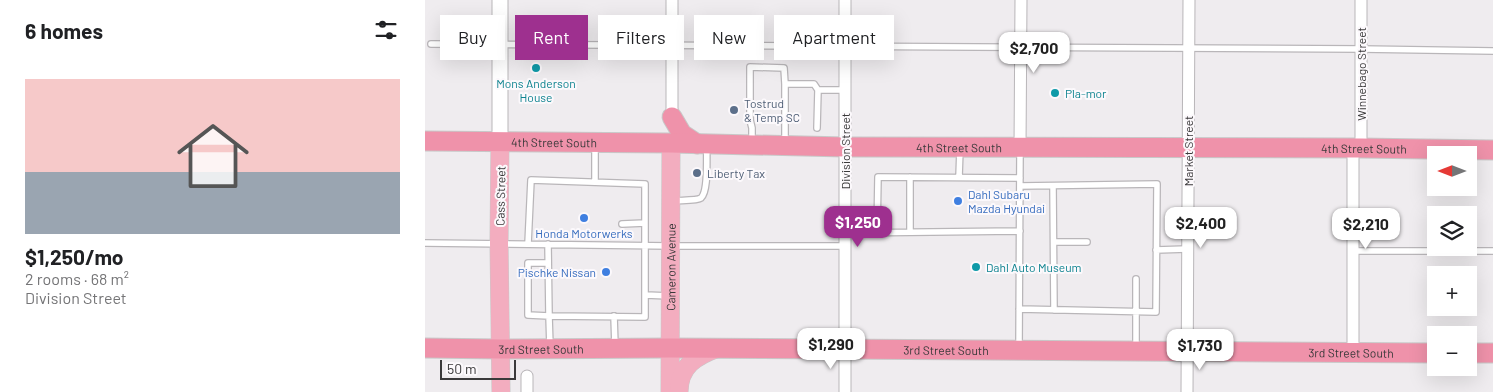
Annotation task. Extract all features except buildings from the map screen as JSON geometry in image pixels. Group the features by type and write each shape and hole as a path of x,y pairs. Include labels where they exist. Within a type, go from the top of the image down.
{"highway":[{"path":"672,117 682,134 702,144"},
{"name":"4th Street South","path":"425,141 671,143 845,147 1493,150"},
{"name":"3rd Street South","path":"425,348 1427,352"},
{"path":"1477,353 1493,353"}],"main road":[{"name":"Cass Street","path":"500,0 500,15"},
{"name":"Cass Street","path":"500,60 499,243 501,392"},
{"name":"Cameron Avenue","path":"671,143 671,392"},
{"path":"679,392 681,378 690,364 703,354 718,348"}],"street":[{"path":"672,0 672,15"},
{"name":"Division Street","path":"845,0 845,15"},
{"path":"1020,148 1021,0"},
{"name":"Market Street","path":"1187,392 1189,0"},
{"name":"Winnebago Street","path":"1353,352 1353,251 1361,49 1361,0"},
{"path":"672,60 672,117"},
{"name":"Division Street","path":"845,60 845,392"},
{"path":"527,376 527,392"}],"lane":[{"path":"431,44 440,44"},
{"path":"505,44 598,44"},
{"path":"684,44 774,45"},
{"path":"894,47 1493,51"},
{"path":"752,145 752,128 749,120 750,67 784,68 785,146"},
{"path":"785,84 814,84 818,90 817,128"},
{"path":"818,90 845,90"},
{"path":"595,143 595,182"},
{"path":"671,201 698,200 703,196 706,188 702,144"},
{"path":"959,177 961,147"},
{"path":"1019,350 1020,148"},
{"path":"877,233 878,177 1020,178"},
{"path":"910,177 910,232"},
{"path":"528,244 531,180 645,184 645,317 527,315 528,263 548,263"},
{"path":"1019,309 1156,312 1157,184 1020,186"},
{"path":"1053,186 1054,310"},
{"path":"622,224 645,223"},
{"path":"845,233 1020,231"},
{"path":"1054,242 1087,242"},
{"path":"425,243 845,246"},
{"path":"547,244 550,349"},
{"path":"1156,250 1187,249"},
{"path":"1353,251 1493,251"},
{"path":"1136,279 1136,350"},
{"path":"646,295 671,296"},
{"path":"614,316 615,348"}],"place":[{"name":"Mons Anderson House","path":"536,68"},
{"name":"Pla-mor","path":"1055,93"},
{"name":"Tostrud & Temp SC","path":"734,110"},
{"name":"Liberty Tax","path":"697,173"},
{"name":"Dahl Subaru Mazda Hyundai","path":"958,201"},
{"name":"Honda Motorwerks","path":"584,218"},
{"name":"Dahl Auto Museum","path":"976,267"},
{"name":"Pischke Nissan","path":"606,272"}]}
